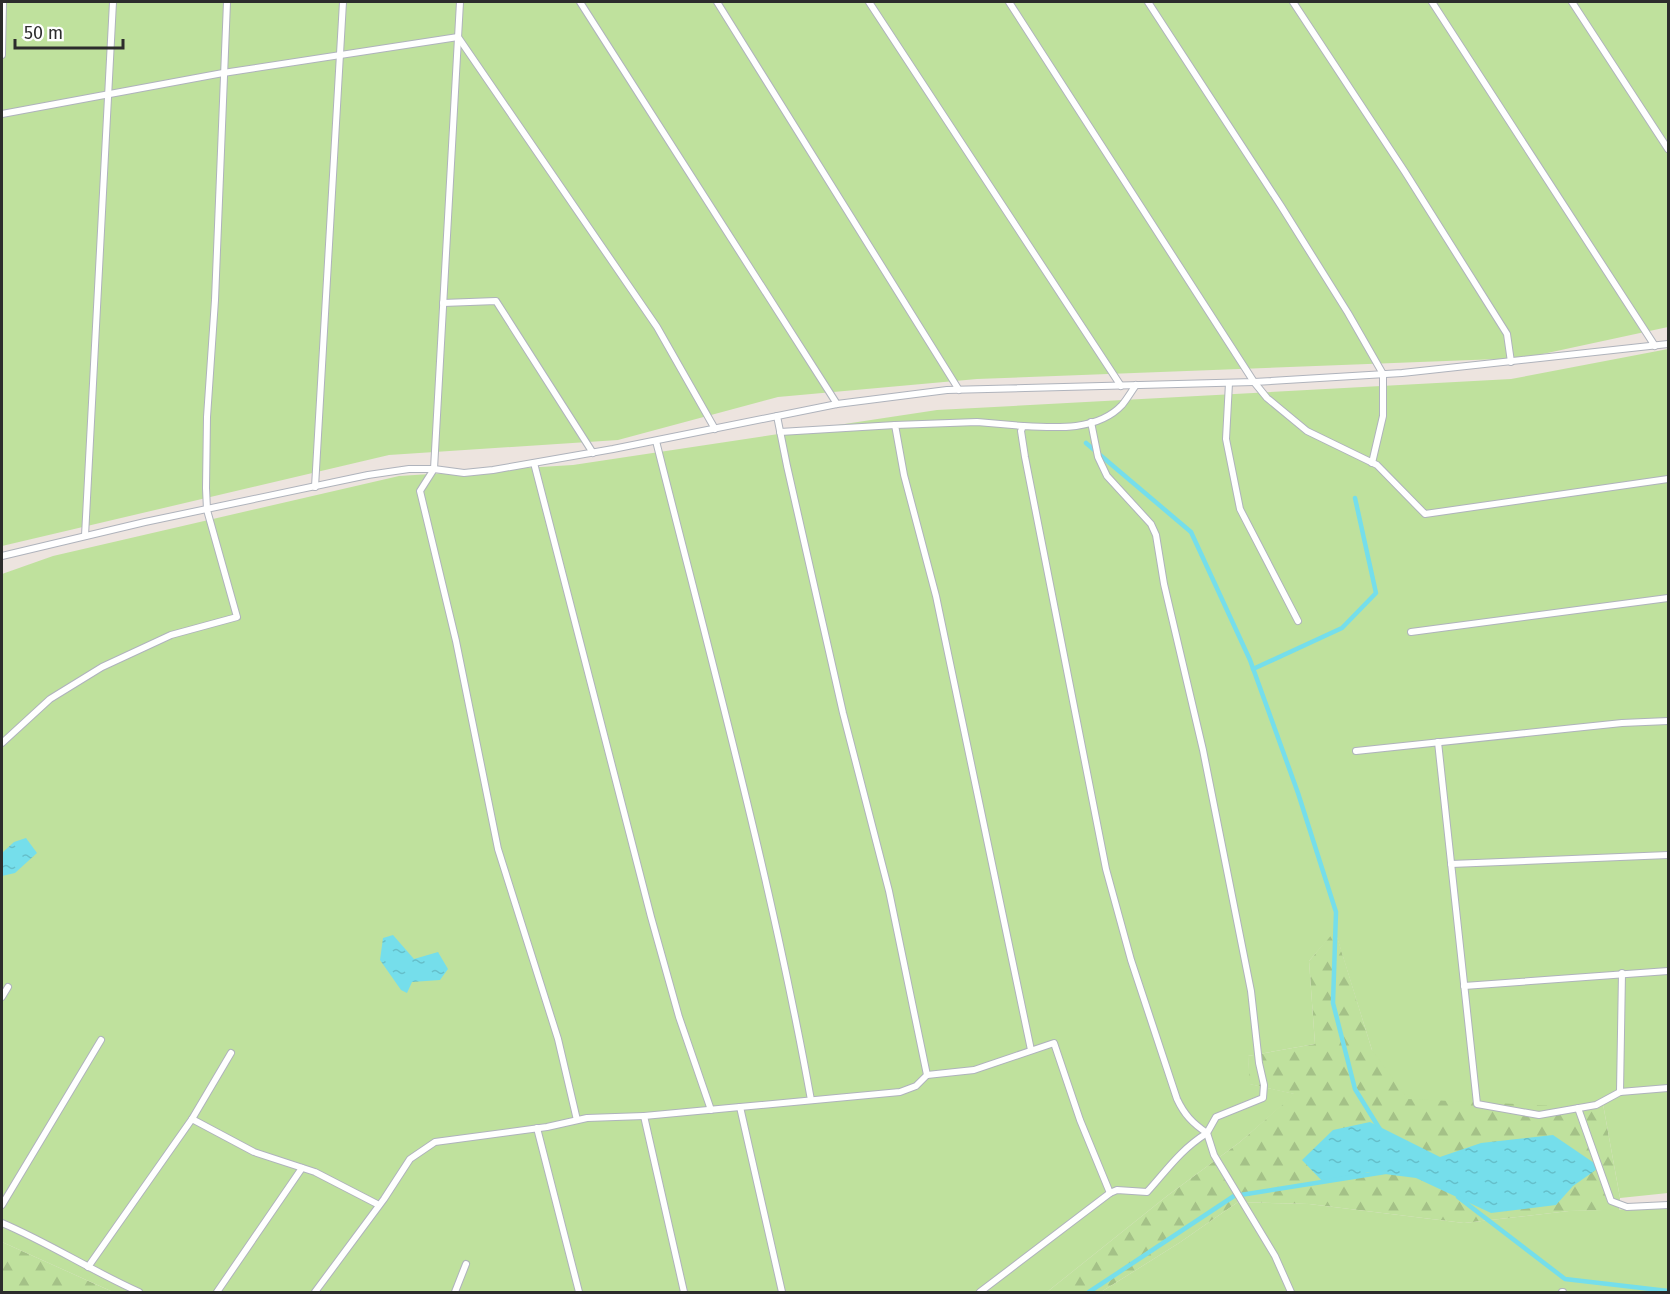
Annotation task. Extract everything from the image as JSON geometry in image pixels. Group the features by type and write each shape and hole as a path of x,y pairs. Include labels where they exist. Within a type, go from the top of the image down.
{"lane":[{"path":"2,55 3,2"},
{"path":"85,536 113,2"},
{"path":"2,743 50,699 102,667 171,635 237,617 207,510 207,417 215,300 227,2"},
{"path":"315,487 343,2"},
{"path":"460,2 434,469 420,491 456,641 498,849 558,1039 578,1120"},
{"path":"579,2 837,404"},
{"path":"717,2 960,390"},
{"path":"869,2 1121,386"},
{"path":"1009,2 1254,382 1267,398 1307,431 1377,465 1425,514 1668,479"},
{"path":"1148,2 1281,206 1383,374 1383,416 1372,463"},
{"path":"1293,2 1405,171 1507,334 1511,362"},
{"path":"1432,2 1655,346"},
{"path":"1572,2 1668,149"},
{"path":"2,114 223,73 458,37"},
{"path":"458,37 657,327 715,429"},
{"path":"443,303 496,301 593,453"},
{"path":"2,556 368,475 409,469 434,469 464,473 534,463 837,404 960,390 1229,383 1383,374 1668,344"},
{"path":"1229,383 1226,439 1240,509 1298,621"},
{"path":"780,432 977,422 1061,428 1108,417 1122,405 1136,385"},
{"path":"777,416 843,713 889,891 927,1075"},
{"path":"980,1293 1110,1193 1117,1190 1147,1192 1190,1143 1207,1133 1216,1117 1263,1098 1264,1085 1259,1063 1251,991 1203,750 1164,584 1156,535 1151,524 1107,476 1098,457 1091,422"},
{"path":"895,425 904,475 936,596 1031,1050"},
{"path":"1023,426 1021,431 1025,457 1092,803 1111,888 1131,960 1183,1112 1207,1133 1214,1155 1269,1247 1291,1293"},
{"path":"656,441 753,827 791,995 811,1101"},
{"path":"534,463 654,928 679,1017 711,1110"},
{"path":"1411,632 1668,598"},
{"path":"1356,751 1622,723 1668,721"},
{"path":"1438,742 1477,1104 1539,1115 1596,1105 1620,1092 1668,1088"},
{"path":"1451,864 1668,855"},
{"path":"1464,986 1668,971"},
{"path":"1620,1092 1622,973"},
{"path":"2,997 8,987"},
{"path":"2,1205 101,1040"},
{"path":"315,1293 410,1159 435,1142 578,1120 900,1092 916,1086 927,1075 974,1070 1054,1043 1080,1120 1110,1193"},
{"path":"88,1267 192,1119 231,1053"},
{"path":"740,1107 782,1293"},
{"path":"1578,1108 1611,1201 1627,1207 1668,1205"},
{"path":"644,1116 684,1293"},
{"path":"192,1119 254,1152 302,1168 379,1205"},
{"path":"537,1128 579,1293"},
{"path":"217,1293 302,1168"},
{"path":"2,1223 32,1236 139,1293"},
{"path":"455,1293 466,1264"}],"green space":[{"path":"2,2 1668,2 1668,327 1524,358 977,379 778,397 618,440 389,455 2,546"},
{"path":"1668,349 1668,1193 1620,1198 1603,1104 1558,1106 1408,1099 1372,1050 1335,931 1309,961 1315,1044 1248,1056 1250,1084 1295,1094 1240,1142 1167,1196 1047,1292 113,1292 2,1242 2,574 53,556 399,476 573,465 937,410 1511,379"},
{"path":"1335,930 1372,1050 1603,1104 1620,1198 1619,1210 1569,1211 1464,1223 1309,1204 1238,1202 1179,1243 1101,1292 1047,1292 1167,1196 1240,1142 1294,1094 1249,1084 1248,1056 1315,1044 1309,961"},
{"path":"1238,1202 1309,1204 1464,1223 1569,1211 1668,1208 1668,1292 1101,1292 1179,1243"},
{"path":"2,1242 113,1292 2,1292"}],"water":[{"path":"26,838 37,853 15,873 2,876 2,853 14,842"},
{"path":"393,935 414,959 438,952 448,969 440,980 412,982 407,993 401,990 380,960 383,938"},
{"path":"1370,1122 1440,1157 1481,1143 1553,1135 1600,1167 1573,1186 1556,1205 1491,1213 1416,1178 1369,1172 1324,1183 1302,1160 1333,1130"}],"waterway":[{"path":"1086,443 1191,532 1250,660 1298,793 1336,912 1333,1003 1355,1089 1381,1131"},
{"path":"1253,669 1342,628 1376,593 1355,498"},
{"path":"1089,1292 1234,1196 1385,1172"},
{"path":"1458,1197 1565,1279 1668,1291"}]}
